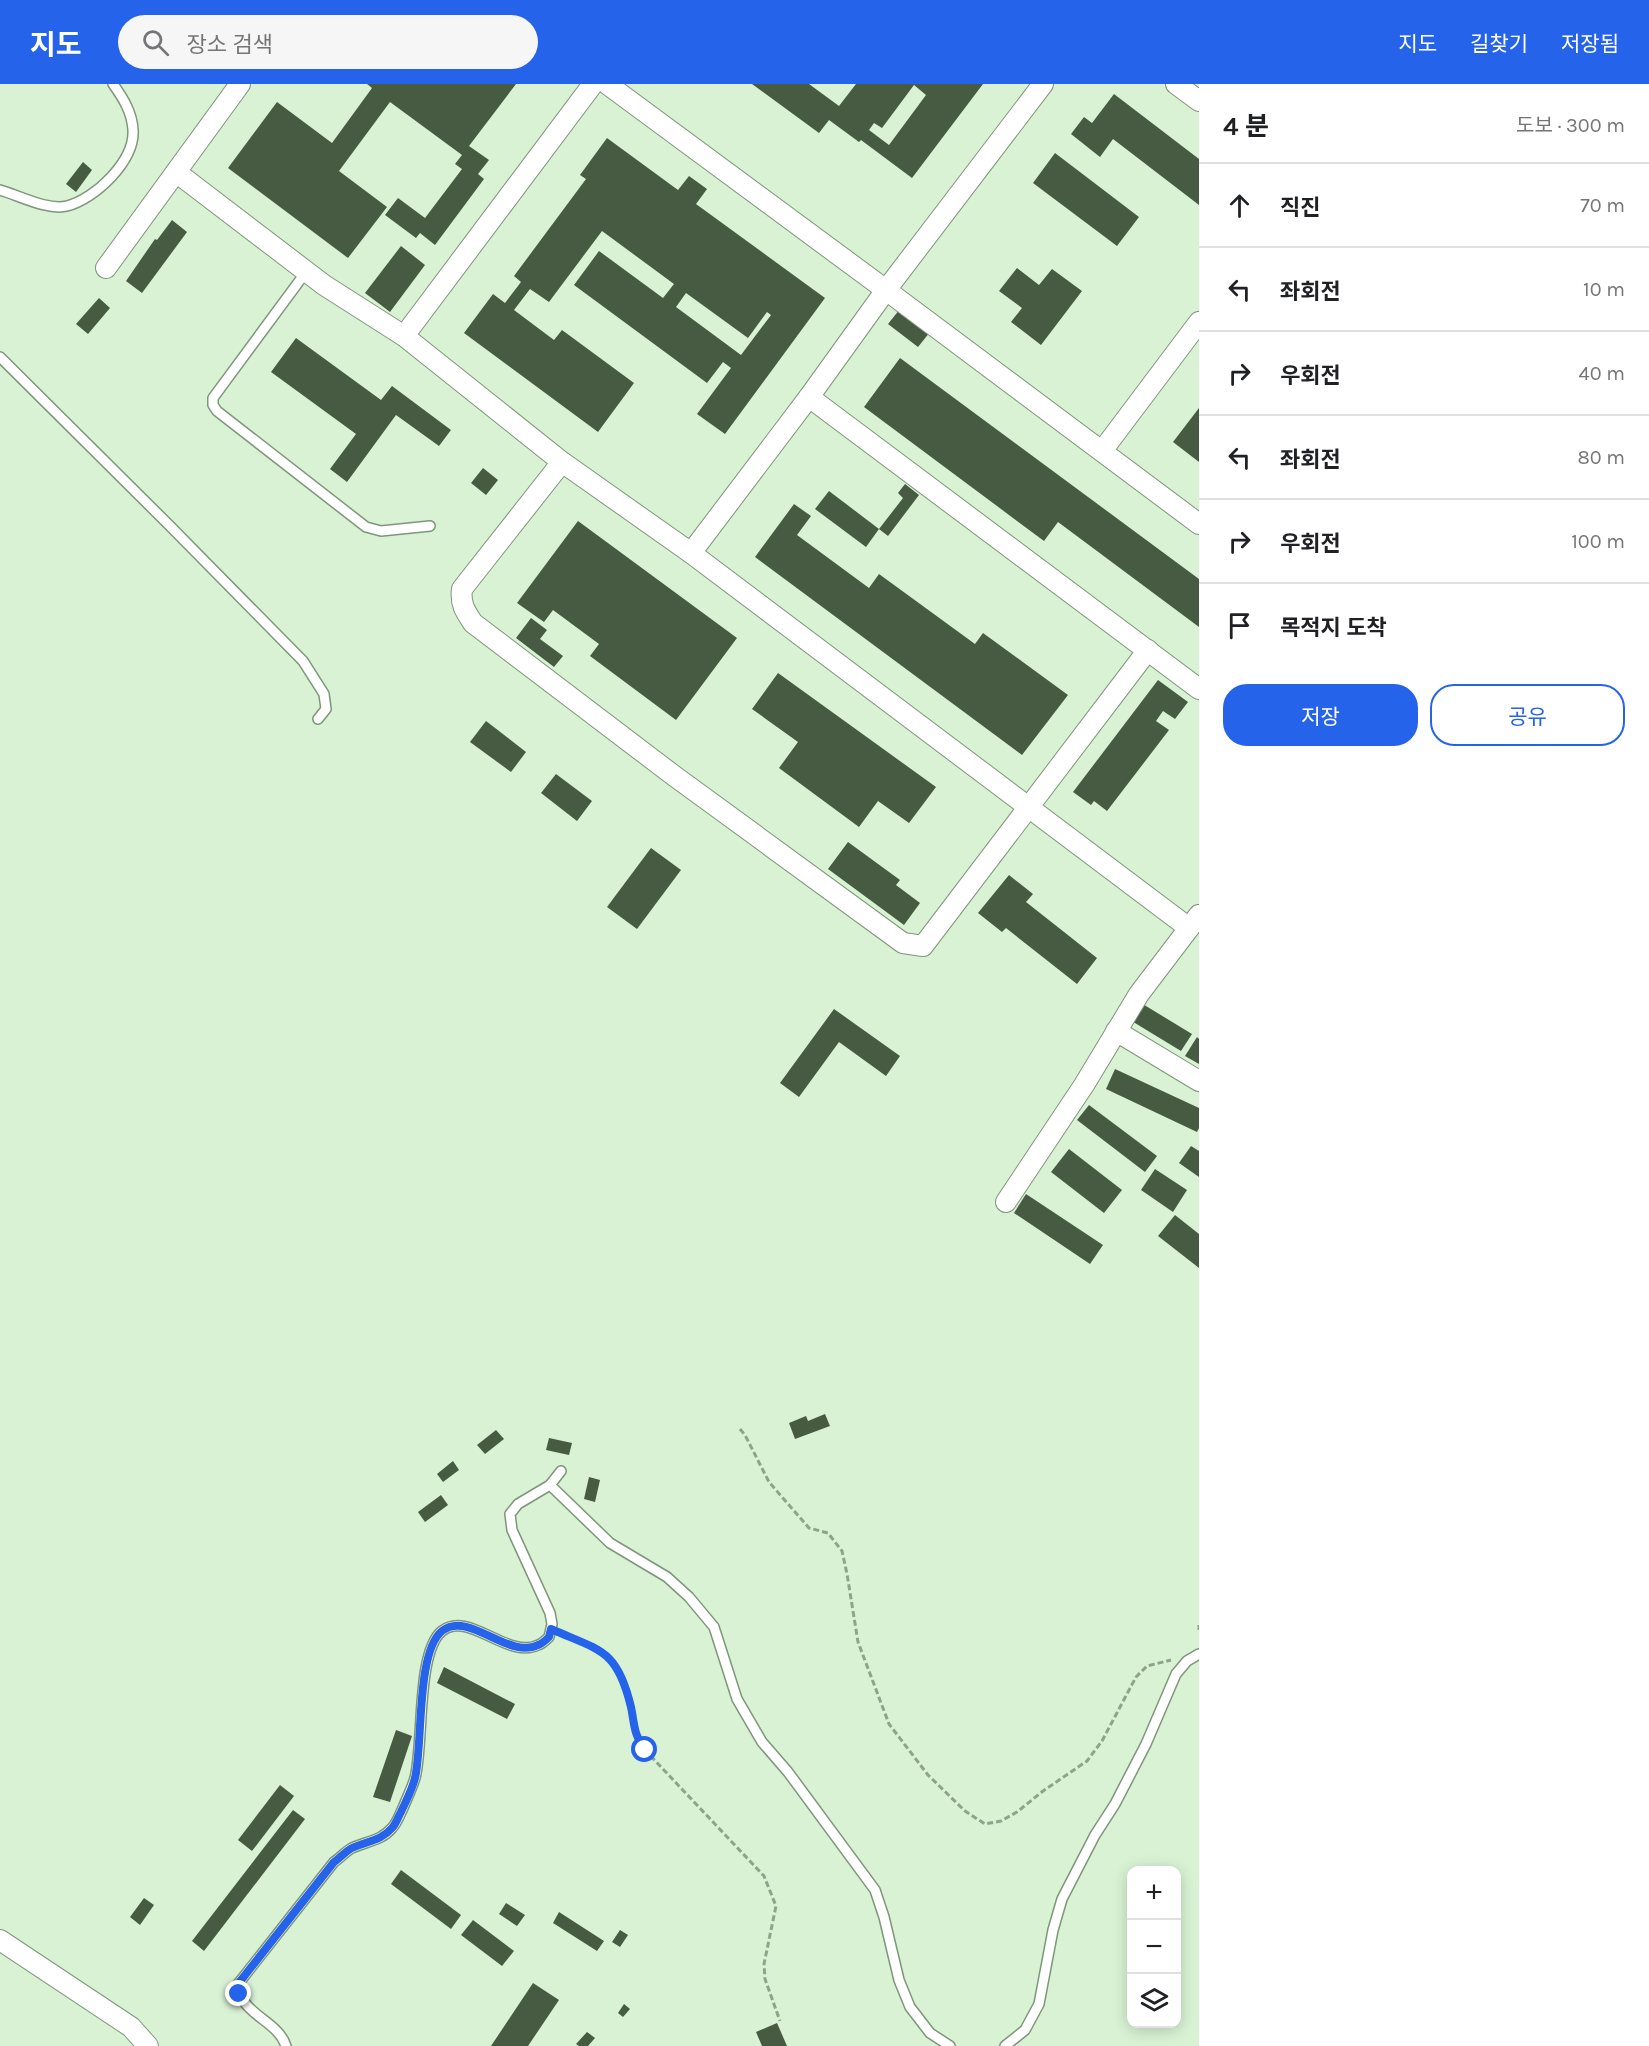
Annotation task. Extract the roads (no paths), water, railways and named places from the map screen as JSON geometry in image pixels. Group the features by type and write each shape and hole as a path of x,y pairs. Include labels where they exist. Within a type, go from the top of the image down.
{"street":[{"path":"404,336 593,84"},
{"path":"607,84 1199,524"},
{"path":"691,553 809,397 886,290 1043,84"},
{"path":"1176,84 1199,101"},
{"path":"106,268 176,172 232,87"},
{"path":"176,172 306,272 404,336 562,462 691,553 1028,806 1194,921 1139,994 1084,1085 1006,1202"},
{"path":"1101,451 1199,322"},
{"path":"809,397 1199,689"},
{"path":"562,462 462,589 460,601 473,623 683,782 903,943 923,946 1148,650"},
{"path":"1116,1031 1199,1081"},
{"path":"0,1940 131,2027 148,2046"}],"lane":[{"path":"0,190 43,205 66,207 89,196 108,182 129,148 133,132 129,111 113,84"},
{"path":"306,272 213,398 213,405 217,411 366,527 381,531 430,526"},
{"path":"0,357 303,661 324,694 326,709 318,719"},
{"path":"286,2046 283,2037 247,2006 239,1994 238,1984 334,1862 351,1848 378,1840 394,1827 415,1778 427,1665 442,1631 453,1627 476,1629 506,1644 524,1648 538,1646 549,1637 552,1624 548,1606 512,1530 510,1514 518,1504 550,1485 561,1471"},
{"path":"550,1485 610,1543 667,1577 689,1597 714,1627 737,1699 762,1742 788,1772 875,1890 899,1980 910,2007 930,2033 950,2046"},
{"path":"1005,2046 1025,2030 1039,2004 1053,1930 1062,1899 1146,1744 1176,1674 1187,1661 1199,1654"}]}
